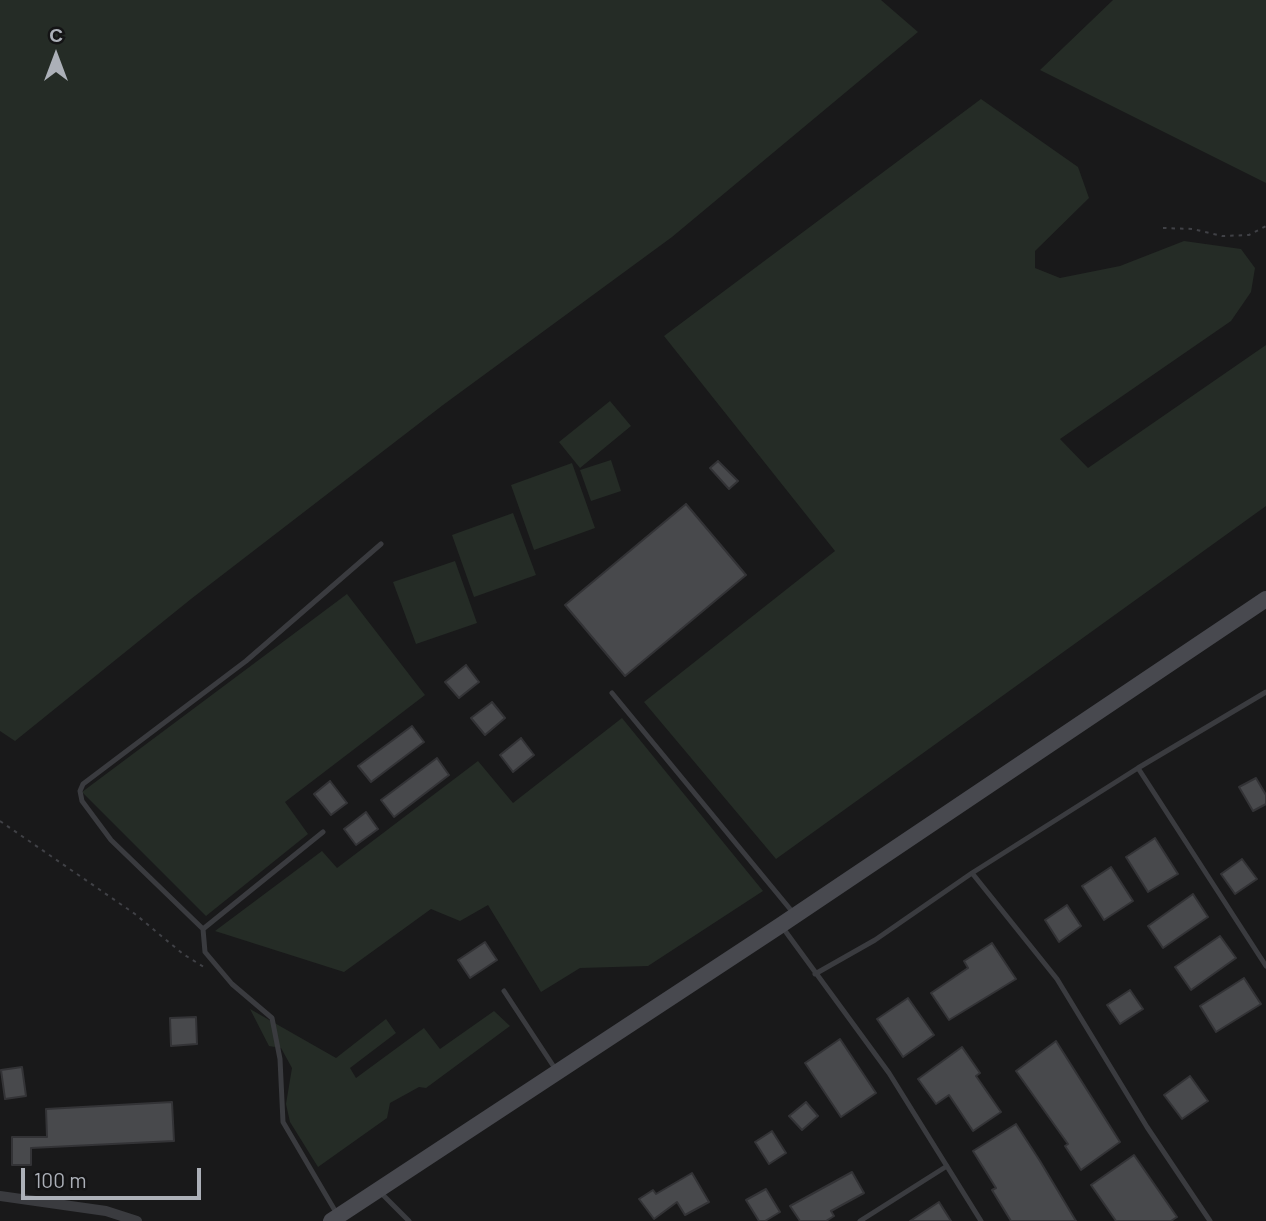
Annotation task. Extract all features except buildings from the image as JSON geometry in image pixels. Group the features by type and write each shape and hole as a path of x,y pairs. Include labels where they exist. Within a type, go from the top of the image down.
{"main road":[{"path":"335,1219 781,925 1266,599"}],"street":[{"path":"0,1196 106,1211 137,1221"}],"lane":[{"path":"335,1219 283,1122 280,1059 272,1018 232,984 205,952 203,929 111,840 82,802 80,792 83,784 246,661 380,544"},
{"path":"815,974 875,940 972,873 1138,768 1266,692"},
{"path":"612,693 795,915"},
{"path":"1138,768 1266,966"},
{"path":"203,929 323,832"},
{"path":"972,873 1057,979 1147,1128 1210,1221"},
{"path":"781,925 889,1073 981,1221"},
{"path":"1258,954 1266,950"},
{"path":"504,991 557,1072"},
{"path":"860,1221 947,1166"},
{"path":"378,1190 409,1221"}],"path":[{"path":"1163,229 1193,229 1222,236 1249,235 1266,226"},
{"path":"0,821 135,914 183,954 212,972"}],"shaded area":[{"path":"0,0 881,0 918,32 672,237 443,405 191,599 15,741 0,731"},
{"path":"1113,0 1266,0 1266,183 1040,70"},
{"path":"981,99 1078,167 1089,198 1035,251 1035,268 1060,278 1120,266 1184,241 1241,249 1255,268 1251,292 1231,321 1060,439 1088,468 1266,345 1266,506 776,859 644,702 835,551 664,336"},
{"path":"610,401 631,426 580,468 559,442"},
{"path":"611,460 621,491 591,501 580,470"},
{"path":"572,463 595,528 534,550 511,485"},
{"path":"513,513 536,575 474,597 452,535"},
{"path":"455,561 477,623 416,644 393,582"},
{"path":"347,594 425,695 285,802 308,834 206,916 82,792"},
{"path":"622,718 763,891 648,966 580,968 541,992 488,905 460,921 431,909 344,972 215,931 322,851 337,868 478,761 513,803"},
{"path":"250,1009 336,1058 386,1019 396,1033 350,1068 356,1078 424,1028 440,1049 494,1011 510,1026 426,1088 419,1087 390,1103 387,1118 318,1167 290,1122 286,1104 292,1068 281,1048 269,1046"}]}
